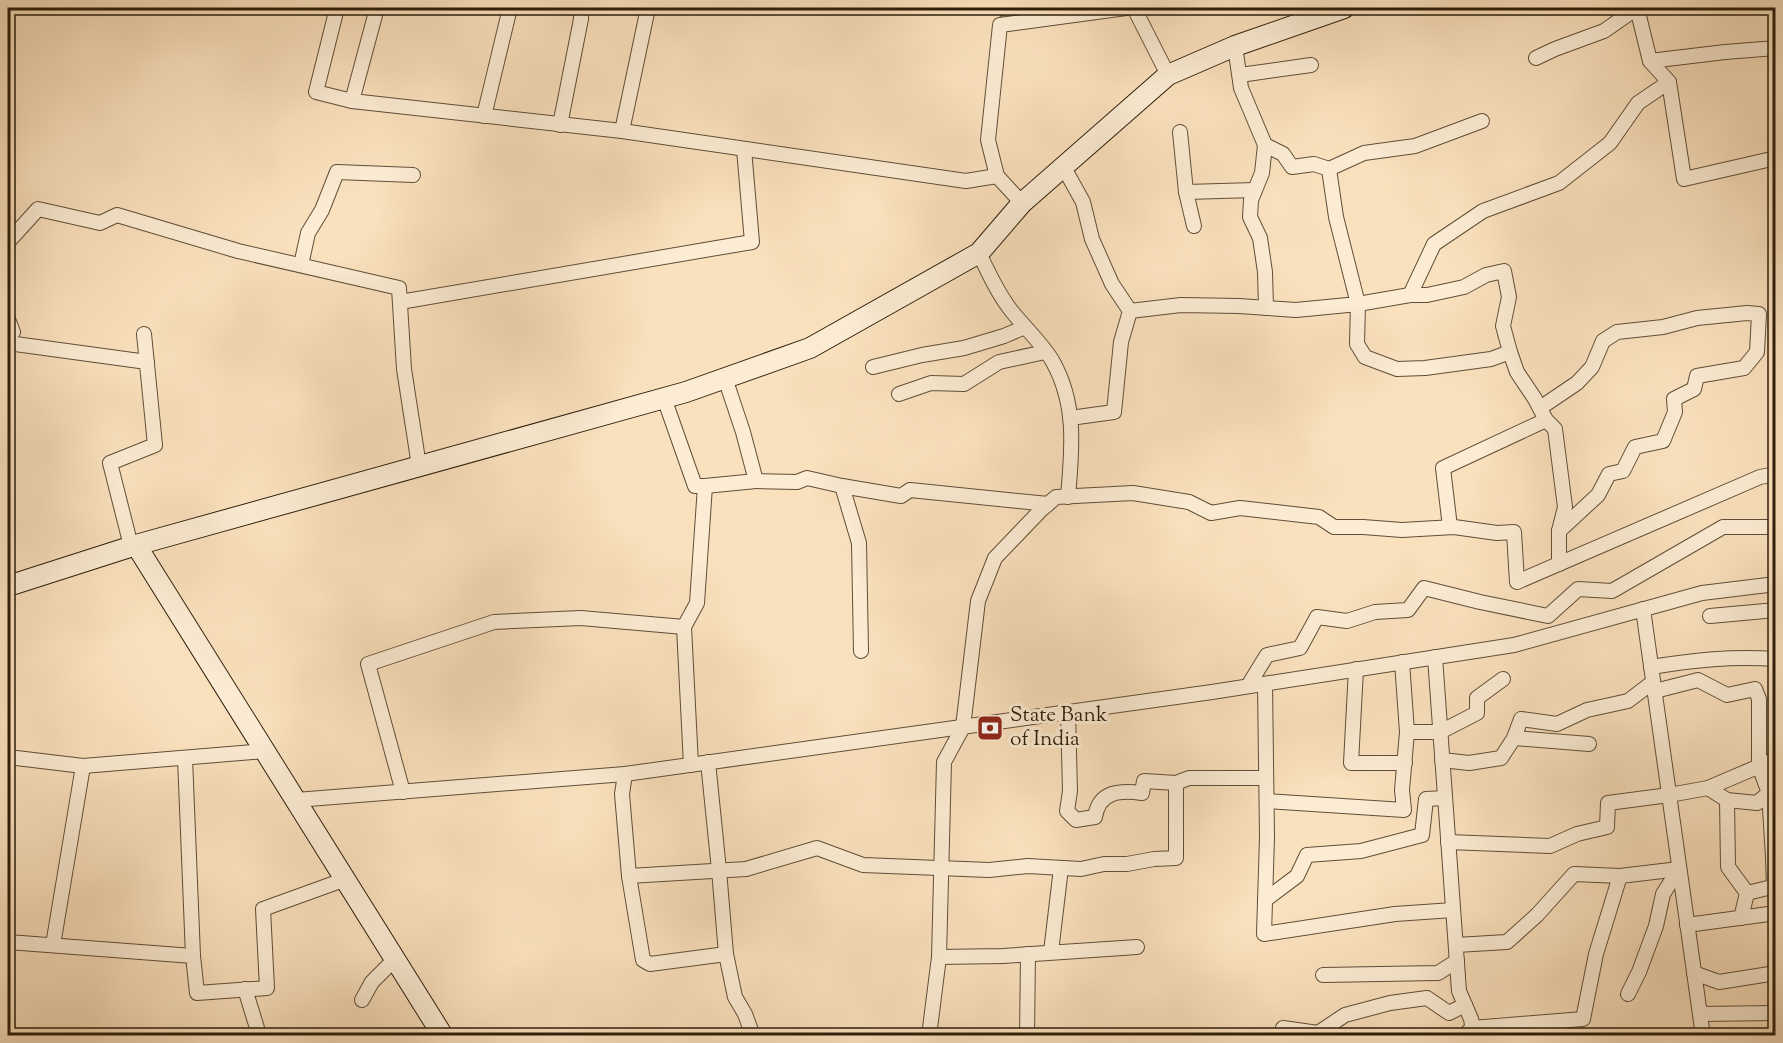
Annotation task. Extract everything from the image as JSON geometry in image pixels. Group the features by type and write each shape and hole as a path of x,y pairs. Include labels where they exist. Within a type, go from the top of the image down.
{"main road":[{"path":"8,586 134,546 664,398 810,348 979,253 1022,203 1168,75 1234,45 1344,8"},
{"path":"134,546 443,1035"}],"street":[{"path":"337,8 316,93 352,101 622,131 966,181 997,176"},
{"path":"352,101 376,8"},
{"path":"484,116 510,8"},
{"path":"560,125 581,19 581,8"},
{"path":"622,131 648,8"},
{"path":"1022,203 997,176 988,141 1000,25 1126,8"},
{"path":"1134,8 1168,75"},
{"path":"1536,58 1604,31 1637,8 1650,61 1669,82 1684,179 1776,158"},
{"path":"1234,45 1241,88 1265,145 1262,173 1251,200 1250,217 1260,238 1265,272 1266,308"},
{"path":"1650,61 1775,48 1776,57"},
{"path":"1240,75 1311,65"},
{"path":"1410,296 1434,244 1483,210 1559,183 1610,143 1638,103 1669,82"},
{"path":"1265,145 1283,154 1292,167 1314,164 1329,169 1364,153 1415,146 1482,121"},
{"path":"1180,132 1186,192 1194,226"},
{"path":"400,302 752,242 744,149"},
{"path":"1063,166 1083,202 1092,239 1112,284 1130,311"},
{"path":"1329,169 1336,217 1358,304 1358,344 1365,357 1397,369 1425,368 1491,358 1510,352"},
{"path":"301,266 308,233 322,210 336,172 413,175"},
{"path":"1186,192 1255,190"},
{"path":"8,242 38,209 100,223 117,215 238,251 399,288 404,369 419,466"},
{"path":"979,253 990,278 1009,308 1053,361 1068,398 1072,439 1068,497"},
{"path":"1130,311 1181,305 1296,310 1358,304 1427,295 1464,287 1486,275 1504,271 1509,297 1503,326 1510,352 1517,372 1555,429 1565,507 1559,531 1560,564"},
{"path":"1070,418 1114,412 1120,342 1130,311"},
{"path":"1450,527 1443,468 1543,414 1592,367 1603,341 1617,332 1663,327 1697,318 1747,313 1760,315 1757,352 1744,368 1697,376 1694,389 1674,399 1675,412 1663,441 1635,447 1623,471 1609,474 1598,495 1559,531"},
{"path":"8,319 13,332 8,337"},
{"path":"873,367 964,348 1004,336 1024,327"},
{"path":"134,546 110,463 155,445 144,334"},
{"path":"8,343 147,362"},
{"path":"899,394 931,383 964,384 999,362 1046,352"},
{"path":"725,378 756,481"},
{"path":"664,398 695,486 756,481 797,482 807,478 901,496 910,490 1048,504"},
{"path":"929,1035 939,957 944,762 963,727 978,601 995,558 1056,497 1133,493 1189,502 1211,513 1240,508 1319,517 1334,527 1402,530 1450,527 1497,533 1514,532 1517,582 1760,477 1776,474"},
{"path":"691,765 684,627 697,603 705,486"},
{"path":"843,486 859,543 861,651"},
{"path":"1248,686 1267,655 1299,648 1317,616 1347,621 1375,612 1408,610 1424,588 1548,616 1578,589 1612,591 1723,527 1776,527"},
{"path":"296,800 625,774 1265,684 1514,645 1702,593 1776,584"},
{"path":"1643,609 1703,1035"},
{"path":"1710,616 1776,610"},
{"path":"403,792 368,664 494,622 581,618 684,627"},
{"path":"1435,657 1459,991 1465,1005 1470,1033 1583,1019 1596,954 1620,876"},
{"path":"1651,667 1712,658 1776,659"},
{"path":"1267,801 1404,810 1402,790 1407,732 1402,662"},
{"path":"1356,669 1351,763 1405,763"},
{"path":"1407,732 1440,732 1477,713 1477,698 1503,679"},
{"path":"1442,760 1469,763 1501,758 1514,738 1521,720 1557,724 1587,710 1628,701 1654,686 1698,680 1727,695 1755,689 1759,699 1759,766 1768,793 1775,886 1748,893"},
{"path":"1265,684 1267,801 1264,934 1395,914 1453,910"},
{"path":"1068,712 1070,791 1067,811 1076,820 1095,817 1097,804 1104,798 1124,790 1142,793 1144,781 1176,783 1189,778 1266,778"},
{"path":"1514,738 1589,744"},
{"path":"8,757 83,766 265,751"},
{"path":"185,758 193,956 197,993 267,988 263,909 346,879"},
{"path":"1448,842 1550,846 1577,834 1607,827 1608,803 1708,788 1776,759"},
{"path":"708,762 726,954 735,997 753,1035"},
{"path":"53,945 83,766"},
{"path":"625,774 622,794 628,876 643,960 650,964 726,954"},
{"path":"628,876 746,868 817,848 863,865 989,870 1028,866 1081,869 1104,864 1127,864 1176,858 1176,783"},
{"path":"1708,788 1726,800 1757,803 1768,793"},
{"path":"1265,900 1297,876 1307,855 1361,851 1422,835 1426,799 1445,798"},
{"path":"1726,800 1728,867 1748,893"},
{"path":"1051,952 1060,868"},
{"path":"1456,945 1507,942 1537,915 1574,874 1620,876 1680,870"},
{"path":"1628,994 1656,926 1664,894 1680,870"},
{"path":"1741,918 1748,893"},
{"path":"1687,925 1776,913"},
{"path":"8,942 193,956"},
{"path":"939,957 1137,947"},
{"path":"1027,1035 1028,954"},
{"path":"362,1000 372,982 395,959"},
{"path":"1323,975 1438,973 1457,962"},
{"path":"1694,973 1719,982 1776,973"},
{"path":"245,989 257,1028 256,1035"},
{"path":"1283,1028 1318,1033 1346,1015 1390,1003 1427,998 1449,1012 1465,1005"},
{"path":"1700,1014 1776,1012"}],"green space":[{"path":"1002,8 1087,8 1000,19"}],"place":[{"name":"State Bank of India","path":"990,728"}]}
